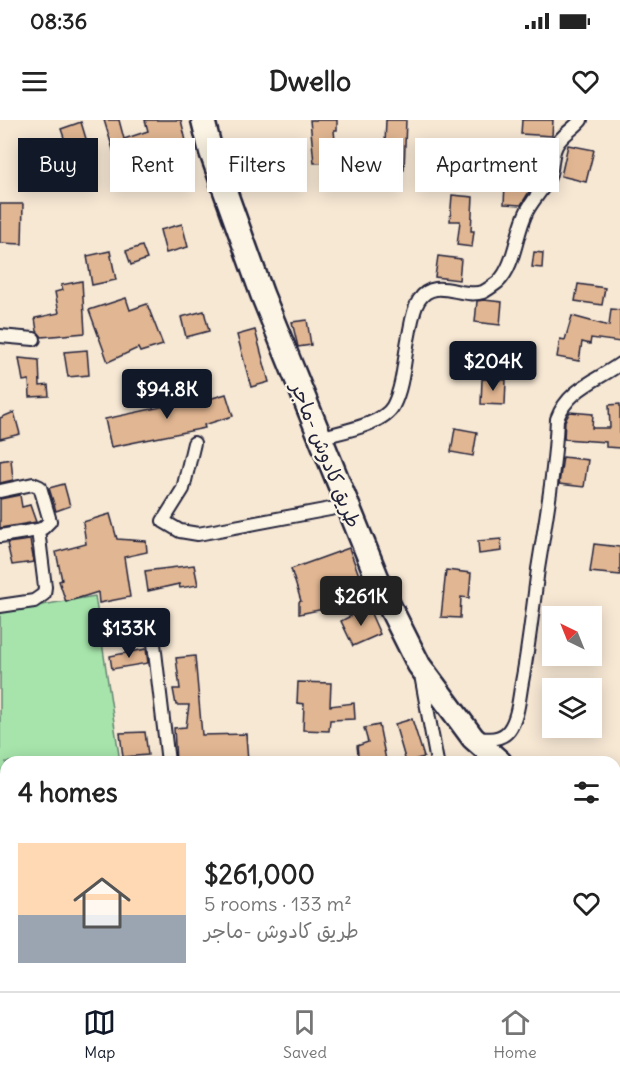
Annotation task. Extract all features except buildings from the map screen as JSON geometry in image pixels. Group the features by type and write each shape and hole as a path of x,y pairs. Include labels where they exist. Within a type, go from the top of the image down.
{"highway":[{"name":"طريق كادوش -ماجر","path":"203,120 211,152 239,234 384,597 419,665 473,738 493,756"}],"street":[{"path":"319,438 368,423 382,417 393,408 399,393 414,312 419,300 428,291 440,288 483,292 498,282 509,269 527,210 549,177 557,143 581,120"},
{"path":"0,336 34,339"},
{"path":"473,738 489,739 504,735 510,729 517,712 532,628 553,472 557,419 560,411 572,394 620,364"},
{"path":"194,443 183,489 163,521 180,531 198,534 346,506"},
{"path":"0,491 33,484 40,488 51,521 38,530 0,536"},
{"path":"0,606 34,601 44,594 38,530"},
{"path":"153,635 167,756"},
{"path":"419,665 436,756"}],"green space":[{"path":"95,596 119,756 0,756 0,612"}]}
